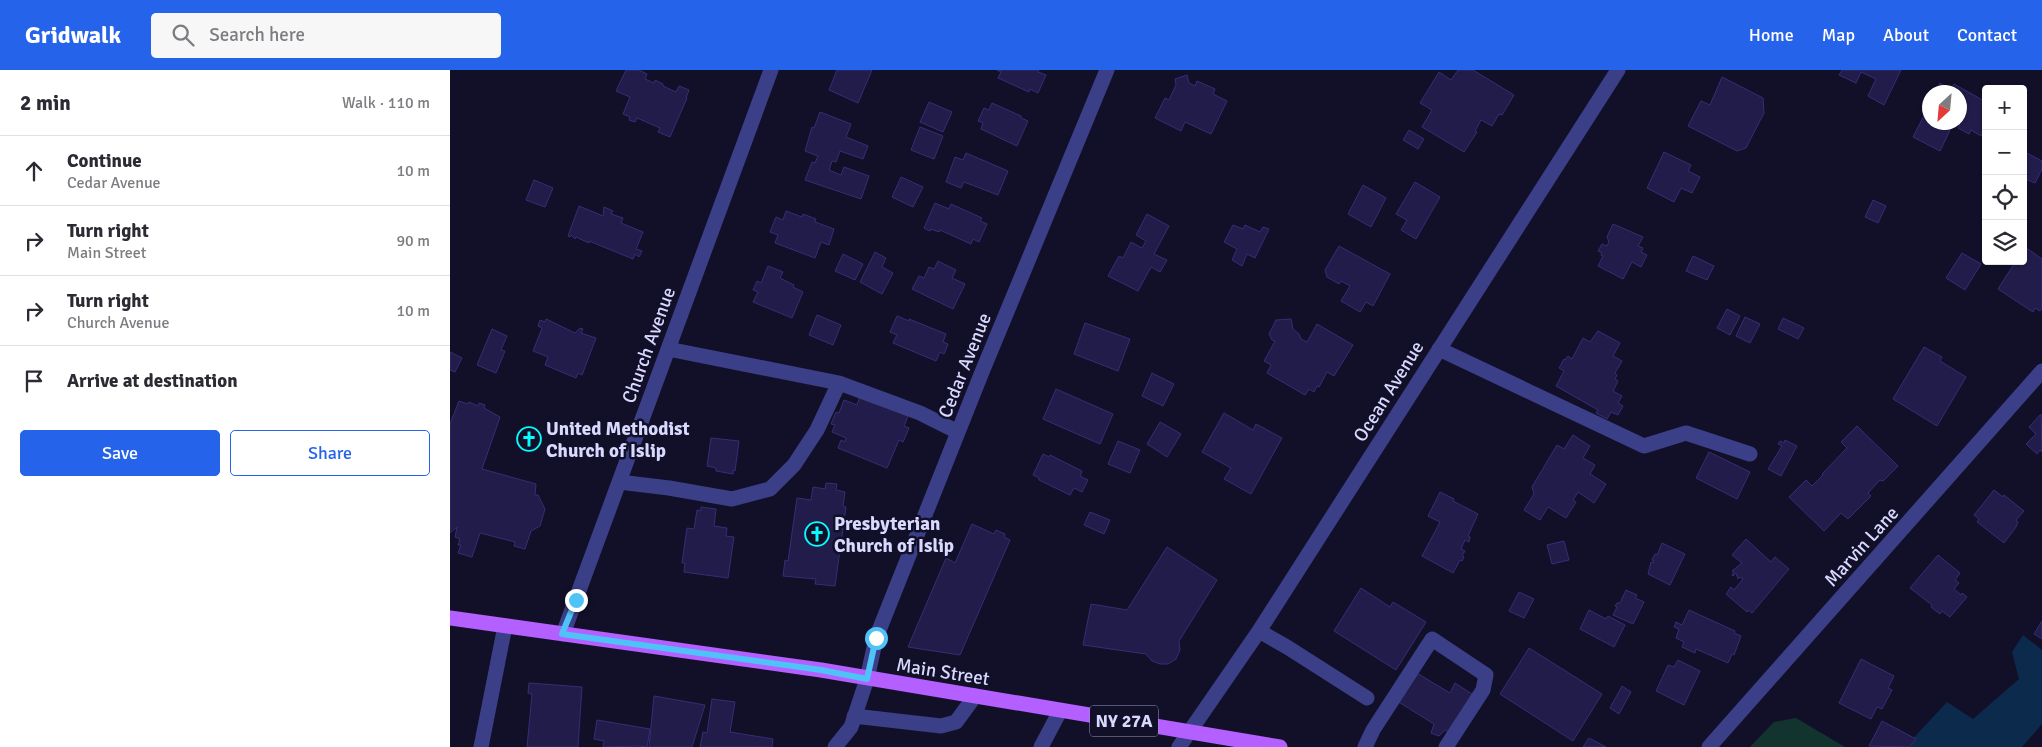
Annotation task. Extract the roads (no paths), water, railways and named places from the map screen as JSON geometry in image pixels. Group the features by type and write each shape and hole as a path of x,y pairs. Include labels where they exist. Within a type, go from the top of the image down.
{"main road":[{"name":"Main Street","path":"450,618 821,670 1280,747"}],"street":[{"name":"Church Avenue","path":"562,634 771,70"},
{"name":"Cedar Avenue","path":"836,747 851,727 867,679 876,638 958,432 1107,70"},
{"name":"Ocean Avenue","path":"1178,747 1260,632 1439,348 1618,70"},
{"path":"1439,348 1644,446 1686,433 1750,454"},
{"path":"668,349 838,383 920,413 958,432"},
{"name":"Marvin Lane","path":"1709,747 2042,371"},
{"path":"619,482 669,488 732,499 770,489 794,465 817,430 838,383"},
{"path":"481,747 505,626"},
{"path":"1260,632 1367,698"},
{"path":"1365,747 1373,730 1432,639 1486,675 1483,690 1446,747"},
{"path":"854,716 941,726 956,722 975,696"},
{"path":"1041,747 1060,711"}],"water":[{"path":"2023,635 2042,650 2042,724 2022,747 1905,747 1947,702 1973,719 2019,679 2012,652"}],"place":[{"name":"United Methodist Church of Islip","path":"529,439"},
{"name":"Presbyterian Church of Islip","path":"817,534"}]}
